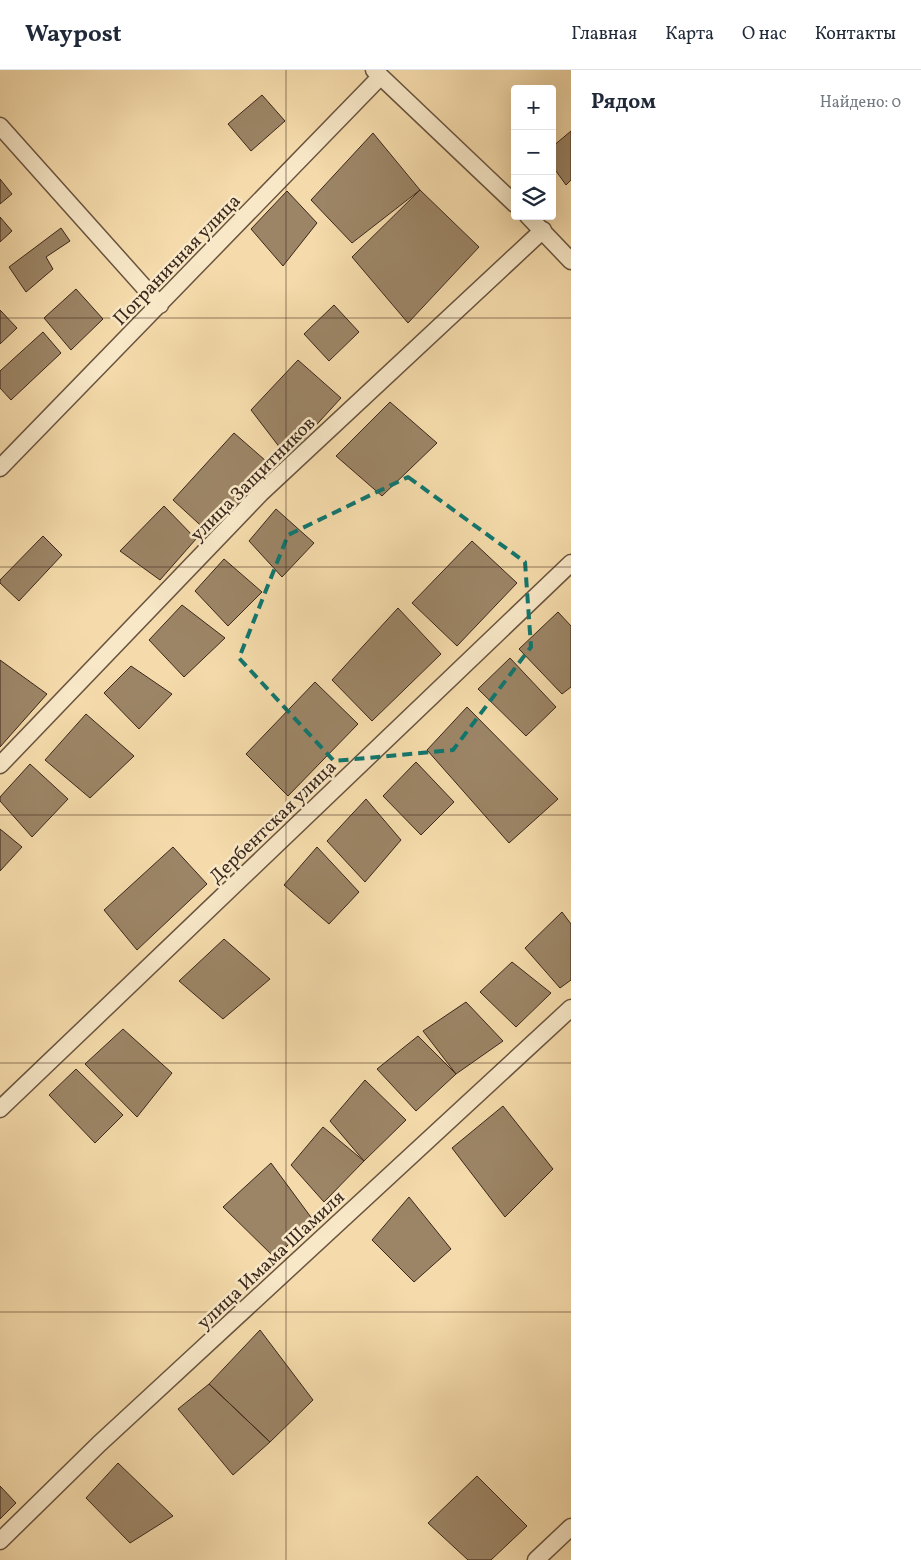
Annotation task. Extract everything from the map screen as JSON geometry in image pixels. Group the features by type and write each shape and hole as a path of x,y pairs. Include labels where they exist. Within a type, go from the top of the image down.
{"street":[{"path":"377,73 511,200"},
{"name":"Пограничная улица","path":"0,468 160,305 377,73"},
{"path":"0,126 160,305"},
{"path":"532,220 571,261"},
{"name":"улица Защитников","path":"0,765 261,493 543,230"},
{"name":"Дербентская улица","path":"0,1109 571,563"},
{"name":"улица Имама Шамиля","path":"0,1541 99,1444 571,1008"},
{"path":"536,1560 571,1526"}],"highlighted area":[{"path":"408,477 525,562 531,647 453,750 334,761 239,658 288,535"}],"building":[{"path":"262,95 285,121 251,151 228,124"},
{"path":"571,131 571,180 566,185 556,171 556,144"},
{"path":"373,133 420,190 352,243 311,200"},
{"path":"0,179 12,194 0,204"},
{"path":"420,190 479,247 408,323 352,257"},
{"path":"287,191 317,223 283,266 251,229"},
{"path":"0,217 12,231 0,242"},
{"path":"61,228 70,241 46,257 53,269 26,292 9,267"},
{"path":"76,289 103,319 71,350 44,318"},
{"path":"334,305 359,332 329,361 304,334"},
{"path":"0,310 17,328 0,344"},
{"path":"43,332 61,353 11,400 0,388 0,371"},
{"path":"298,360 341,398 287,457 251,410"},
{"path":"390,402 437,443 382,496 336,456"},
{"path":"234,433 274,468 210,534 173,500"},
{"path":"164,506 196,539 160,580 120,551"},
{"path":"276,509 314,543 282,577 249,541"},
{"path":"43,536 62,555 19,601 0,583 0,580"},
{"path":"472,541 517,583 457,646 412,603"},
{"path":"224,559 262,592 228,626 195,591"},
{"path":"182,605 225,638 184,677 149,640"},
{"path":"398,608 441,654 372,721 332,680"},
{"path":"558,612 571,626 571,687 562,694 519,649"},
{"path":"510,658 556,707 526,736 478,689"},
{"path":"0,660 47,694 0,747"},
{"path":"131,666 172,694 139,729 104,693"},
{"path":"315,682 358,724 288,796 246,754"},
{"path":"467,707 558,799 509,843 427,750"},
{"path":"86,714 134,756 90,798 45,760"},
{"path":"416,762 454,802 421,835 383,796"},
{"path":"30,764 68,799 32,837 0,801 0,797"},
{"path":"366,799 401,840 365,882 327,841"},
{"path":"0,829 22,847 0,871"},
{"path":"173,847 207,884 137,950 104,910"},
{"path":"317,847 359,892 329,924 284,885"},
{"path":"562,912 571,924 571,980 560,988 525,948"},
{"path":"224,939 270,979 223,1019 179,981"},
{"path":"512,962 551,993 516,1027 480,992"},
{"path":"466,1002 503,1041 456,1074 423,1031"},
{"path":"123,1029 172,1073 137,1117 85,1064"},
{"path":"418,1036 456,1074 416,1111 377,1069"},
{"path":"76,1069 123,1115 95,1143 49,1095"},
{"path":"365,1080 406,1120 364,1161 330,1121"},
{"path":"503,1106 553,1169 505,1217 452,1148"},
{"path":"323,1127 364,1161 324,1202 291,1165"},
{"path":"271,1163 313,1220 275,1258 223,1207"},
{"path":"409,1197 451,1249 414,1282 372,1240"},
{"path":"260,1330 313,1400 270,1442 209,1384"},
{"path":"209,1384 270,1442 233,1475 178,1409"},
{"path":"118,1463 173,1516 130,1543 86,1498"},
{"path":"477,1476 527,1526 491,1560 468,1560 428,1523"},
{"path":"0,1486 16,1503 0,1519"}]}
